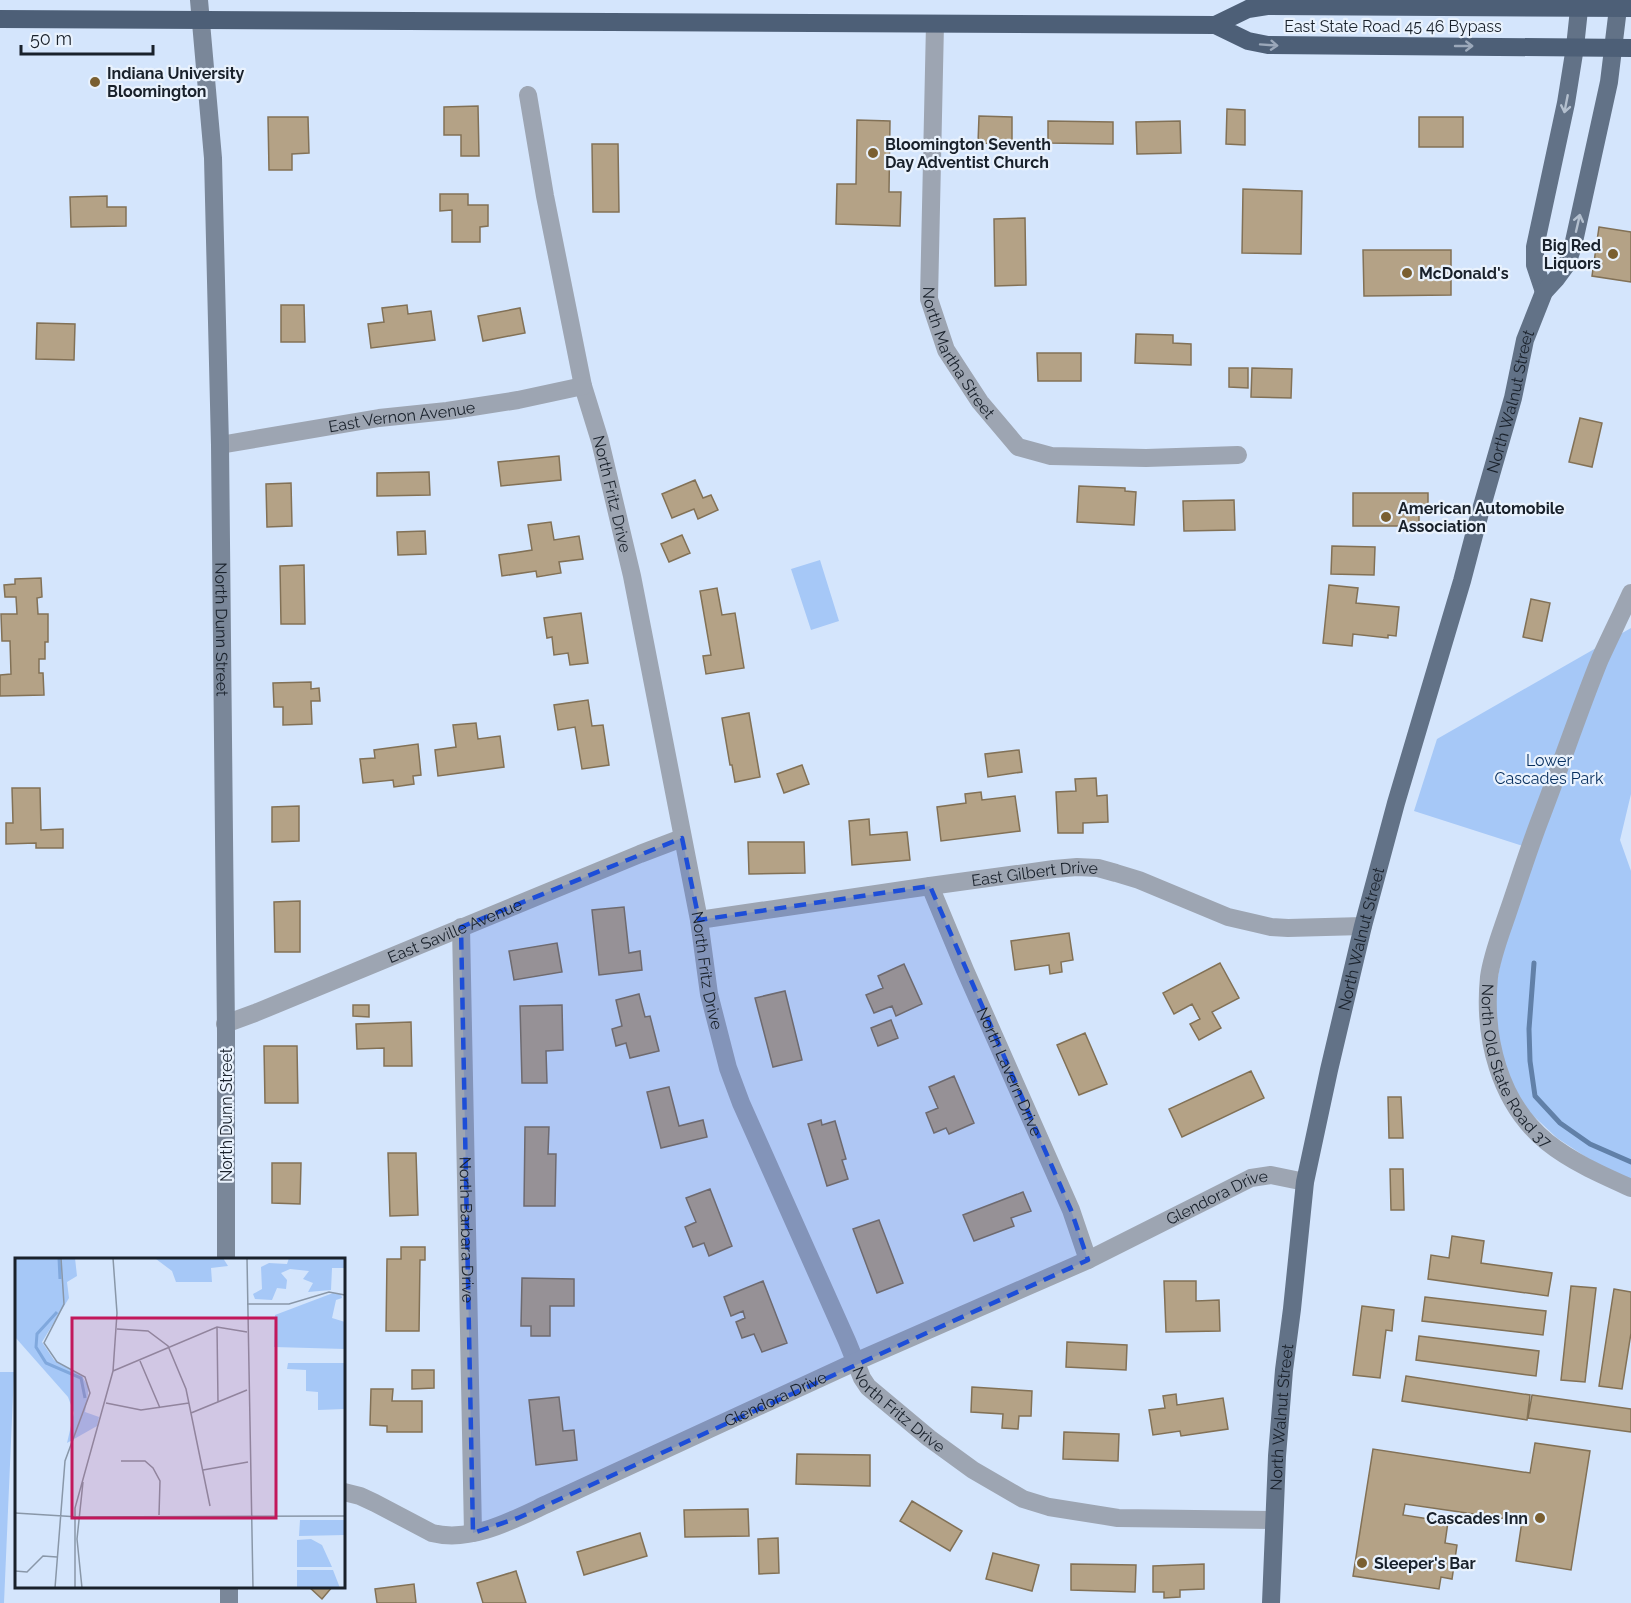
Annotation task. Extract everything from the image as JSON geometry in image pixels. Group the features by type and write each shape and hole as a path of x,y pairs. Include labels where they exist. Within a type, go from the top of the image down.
{"highway":[{"name":"East State Road 45 46 Bypass","path":"1215,25 1248,9 1267,6 1623,5"},
{"name":"East State Road 45 46 Bypass","path":"0,19 1215,25 1248,41 1268,45 1623,47"}],"main road":[{"path":"1544,292 1535,265 1535,248 1566,103 1580,4"},
{"name":"North Walnut Street","path":"1271,1603 1277,1456 1305,1182 1363,926 1396,802 1462,581 1513,398 1525,340 1544,292 1563,271 1573,246 1604,110 1623,47 1623,5"}],"street":[{"name":"North Dunn Street","path":"199,0 213,158 220,445 226,1258"},
{"name":"North Martha Street","path":"935,24 929,299 946,350 980,402 1018,447 1051,456 1146,458 1238,455"},
{"name":"North Fritz Drive","path":"528,95 545,196 583,386 600,441 632,576 699,920 709,994 720,1038 741,1103 867,1387 973,1470 1023,1499 1049,1507 1118,1518 1274,1520"},
{"name":"East Vernon Avenue","path":"220,445 379,418 447,411 529,398 583,386"},
{"name":"North Old State Road 37","path":"1631,593 1600,659 1530,848 1494,954 1489,976 1488,999 1488,1020 1494,1057 1508,1094 1519,1111 1547,1142 1594,1171 1631,1188"},
{"name":"East Saville Avenue","path":"225,1024 682,838"},
{"name":"East Gilbert Drive","path":"699,920 1077,867 1098,868 1139,880 1228,917 1271,927 1363,926"},
{"name":"North Lavern Drive","path":"930,886 1071,1210 1088,1260"},
{"name":"North Barbara Drive","path":"461,927 473,1533"},
{"name":"Glendora Drive","path":"345,1492 375,1503 432,1533 444,1536 473,1533 518,1518 855,1362 1088,1260 1251,1178 1271,1175 1305,1182"}],"highlighted area":[{"path":"682,838 699,920 930,886 1071,1210 1088,1260 518,1518 473,1533 461,927"}],"green space":[{"path":"820,560 839,621 811,630 791,569"},
{"name":"Lower Cascades Park","path":"1631,628 1631,794 1620,840 1631,871 1631,1179 1595,1163 1557,1138 1523,1106 1507,1075 1496,1039 1494,999 1501,960 1529,848 1414,811 1437,739"},
{"path":"0,1372 14,1372 4,1603 0,1603"}],"building":[{"path":"478,106 479,156 461,156 461,135 444,135 444,107"},
{"path":"1227,109 1245,110 1245,145 1226,144"},
{"path":"979,116 1012,117 1012,144 978,143"},
{"path":"268,117 308,117 309,153 292,154 292,170 269,170"},
{"path":"1419,117 1463,117 1463,147 1419,147"},
{"name":"Bloomington Seventh Day Adventist Church","path":"857,120 890,121 889,192 901,192 900,226 836,224 837,184 856,184"},
{"path":"1048,121 1113,122 1113,144 1048,143"},
{"path":"1180,121 1181,153 1137,154 1136,122"},
{"path":"592,144 618,144 619,212 593,212"},
{"path":"1243,189 1302,191 1301,254 1242,253"},
{"path":"440,194 468,194 468,205 488,205 488,226 480,227 480,242 452,242 452,210 440,211"},
{"path":"107,196 107,207 126,207 126,226 71,227 70,197"},
{"path":"1025,218 1026,285 995,286 994,219"},
{"name":"Big Red Liquors","path":"1599,227 1631,232 1631,282 1592,276"},
{"name":"McDonald's","path":"1363,250 1451,250 1451,295 1364,296"},
{"path":"281,305 304,305 305,342 281,342"},
{"path":"407,305 408,314 431,311 435,340 371,348 368,324 384,322 382,308"},
{"path":"520,308 525,333 483,341 478,316"},
{"path":"37,323 75,324 74,360 36,359"},
{"path":"1136,334 1173,335 1173,343 1191,344 1191,365 1135,363"},
{"path":"1037,353 1081,353 1081,381 1038,381"},
{"path":"1229,368 1248,368 1248,388 1229,387"},
{"path":"1252,368 1292,369 1291,398 1251,397"},
{"path":"1580,418 1602,423 1592,467 1569,462"},
{"path":"559,456 561,480 501,486 498,462"},
{"path":"429,472 430,495 377,496 377,473"},
{"path":"695,480 703,498 711,495 718,510 698,519 694,509 672,518 662,494"},
{"path":"291,483 292,526 267,527 266,484"},
{"path":"1079,486 1125,488 1125,491 1136,492 1134,525 1077,522"},
{"name":"American Automobile Association","path":"1353,493 1428,493 1428,507 1419,507 1419,526 1353,526"},
{"path":"1234,500 1235,530 1184,531 1183,501"},
{"path":"551,522 554,540 579,536 583,559 559,562 561,573 537,577 536,571 502,576 499,555 532,550 528,525"},
{"path":"425,531 426,554 398,555 397,532"},
{"path":"682,535 690,553 669,562 661,544"},
{"path":"1332,546 1375,547 1374,575 1331,574"},
{"path":"304,565 305,624 281,624 280,566"},
{"path":"41,578 42,597 37,598 38,614 48,614 48,642 45,642 45,659 39,659 39,673 43,673 44,695 0,696 0,675 11,674 10,641 2,641 1,614 17,614 16,597 5,597 4,585 15,584 15,579"},
{"path":"1329,585 1358,588 1356,603 1399,607 1396,636 1388,635 1388,638 1353,634 1352,646 1323,643"},
{"path":"717,588 722,615 735,613 744,668 706,674 703,656 711,655 700,591"},
{"path":"1531,599 1550,603 1542,641 1523,637"},
{"path":"581,613 588,663 570,665 568,653 554,655 552,637 547,638 544,618"},
{"path":"311,682 311,689 319,688 320,701 311,701 312,724 283,725 283,707 274,707 273,683"},
{"path":"588,700 592,726 603,725 609,765 582,769 575,727 558,730 554,705"},
{"path":"749,713 760,777 735,782 722,718"},
{"path":"476,723 478,739 500,736 504,767 438,776 435,750 456,747 453,725"},
{"path":"418,744 421,775 413,776 414,784 394,787 393,780 363,783 360,759 375,758 374,750"},
{"path":"1019,750 1022,772 988,777 985,754"},
{"path":"802,765 809,784 784,793 777,774"},
{"path":"1096,778 1097,796 1107,795 1108,822 1083,823 1083,833 1058,833 1056,792 1076,791 1075,779"},
{"path":"12,788 40,788 41,830 63,829 63,848 36,848 36,843 6,844 6,823 13,823"},
{"path":"981,792 982,800 1015,796 1020,831 941,841 937,807 966,803 965,794"},
{"path":"299,806 299,841 272,842 272,807"},
{"path":"869,819 870,835 907,832 910,860 852,865 849,821"},
{"path":"748,842 804,842 805,873 749,874"},
{"path":"300,901 300,952 275,952 274,902"},
{"path":"624,907 629,953 640,951 642,970 599,975 592,910"},
{"path":"1069,933 1073,960 1061,962 1062,972 1050,974 1049,965 1015,970 1011,941"},
{"path":"557,943 562,972 514,980 509,951"},
{"path":"1220,963 1239,998 1212,1012 1221,1028 1199,1040 1190,1024 1200,1019 1192,1004 1174,1014 1163,993"},
{"path":"904,964 922,1004 896,1016 892,1006 874,1013 866,995 883,988 878,976"},
{"path":"785,991 802,1060 773,1067 755,998"},
{"path":"639,994 645,1017 650,1016 659,1051 630,1058 626,1043 616,1046 612,1029 622,1026 616,1000"},
{"path":"353,1005 369,1005 369,1017 353,1016"},
{"path":"562,1005 563,1050 546,1051 547,1083 522,1083 520,1006"},
{"path":"891,1020 898,1038 878,1046 871,1028"},
{"path":"411,1022 412,1066 384,1066 384,1048 357,1049 356,1024"},
{"path":"1085,1033 1107,1084 1079,1095 1057,1045"},
{"path":"264,1046 297,1046 298,1103 265,1103"},
{"path":"1251,1071 1264,1098 1182,1137 1169,1109"},
{"path":"954,1076 974,1123 949,1134 946,1128 934,1133 926,1113 938,1108 929,1087"},
{"path":"669,1087 679,1126 703,1120 707,1137 661,1148 647,1092"},
{"path":"1388,1097 1401,1097 1403,1138 1389,1138"},
{"path":"821,1120 822,1125 835,1121 846,1159 842,1160 848,1179 827,1186 808,1124"},
{"path":"525,1127 549,1127 548,1154 556,1154 555,1206 524,1206"},
{"path":"388,1153 416,1153 418,1215 390,1216"},
{"path":"272,1163 301,1163 300,1204 272,1203"},
{"path":"1390,1169 1403,1169 1404,1210 1391,1210"},
{"path":"710,1189 732,1246 709,1256 704,1243 693,1247 685,1227 696,1222 686,1198"},
{"path":"1023,1192 1031,1211 1011,1218 1014,1226 974,1241 963,1215"},
{"path":"879,1220 903,1283 877,1293 853,1229"},
{"path":"1452,1236 1484,1241 1481,1263 1552,1273 1548,1296 1428,1279 1431,1255 1449,1258"},
{"path":"401,1247 425,1247 425,1260 420,1260 419,1331 386,1331 387,1259 401,1259"},
{"path":"522,1278 574,1279 574,1306 550,1306 550,1336 531,1336 531,1326 521,1326"},
{"path":"763,1281 787,1343 762,1352 754,1334 742,1338 736,1322 745,1318 743,1311 731,1316 724,1297"},
{"path":"1164,1281 1196,1281 1196,1301 1219,1300 1220,1331 1166,1332"},
{"path":"1571,1286 1596,1288 1585,1382 1561,1380"},
{"path":"1614,1289 1631,1292 1631,1333 1622,1389 1599,1386"},
{"path":"1425,1297 1546,1311 1543,1335 1422,1321"},
{"path":"1362,1306 1394,1310 1392,1331 1386,1330 1380,1378 1353,1375"},
{"path":"1419,1336 1539,1351 1536,1376 1416,1360"},
{"path":"1067,1342 1127,1345 1126,1370 1066,1367"},
{"path":"412,1370 434,1370 434,1388 412,1389"},
{"path":"1406,1376 1530,1395 1527,1420 1402,1401"},
{"path":"972,1387 1032,1391 1031,1416 1019,1416 1018,1429 1002,1428 1003,1414 971,1412"},
{"path":"371,1389 393,1389 392,1401 422,1401 422,1432 387,1432 387,1426 370,1425"},
{"path":"1176,1394 1177,1405 1223,1398 1228,1429 1181,1436 1180,1431 1153,1435 1149,1410 1165,1408 1163,1396"},
{"path":"1532,1395 1631,1409 1631,1432 1528,1418"},
{"path":"559,1397 563,1431 574,1430 577,1460 536,1465 529,1400"},
{"path":"1064,1432 1119,1434 1118,1461 1063,1459"},
{"name":"Cascades Inn","path":"1535,1443 1590,1451 1571,1570 1516,1561 1522,1521 1405,1504 1403,1515 1448,1522 1445,1543 1457,1545 1452,1579 1441,1577 1439,1589 1353,1576 1373,1449 1530,1473"},
{"path":"797,1454 870,1455 870,1486 796,1484"},
{"path":"912,1501 962,1531 950,1551 900,1521"},
{"path":"748,1509 749,1536 685,1537 684,1510"},
{"path":"640,1533 647,1556 584,1575 577,1552"},
{"path":"778,1538 779,1573 759,1574 758,1539"},
{"path":"993,1553 1039,1565 1032,1591 986,1579"},
{"path":"1071,1564 1136,1565 1135,1592 1071,1590"},
{"path":"1204,1564 1204,1589 1180,1590 1180,1597 1164,1598 1164,1592 1153,1592 1153,1566"},
{"path":"516,1571 526,1603 483,1603 477,1583"},
{"path":"414,1584 416,1603 377,1603 375,1589"},
{"path":"310,1588 331,1588 322,1599"}],"waterway":[{"path":"1534,963 1529,1029 1530,1061 1535,1096 1560,1123 1590,1144 1631,1162"}],"place":[{"name":"Indiana University Bloomington","path":"95,82"},
{"name":"Bloomington Seventh Day Adventist Church","path":"873,153"},
{"name":"Big Red Liquors","path":"1613,254"},
{"name":"McDonald's","path":"1407,273"},
{"name":"American Automobile Association","path":"1386,517"},
{"name":"Cascades Inn","path":"1540,1518"},
{"name":"Sleeper's Bar","path":"1362,1563"}]}
